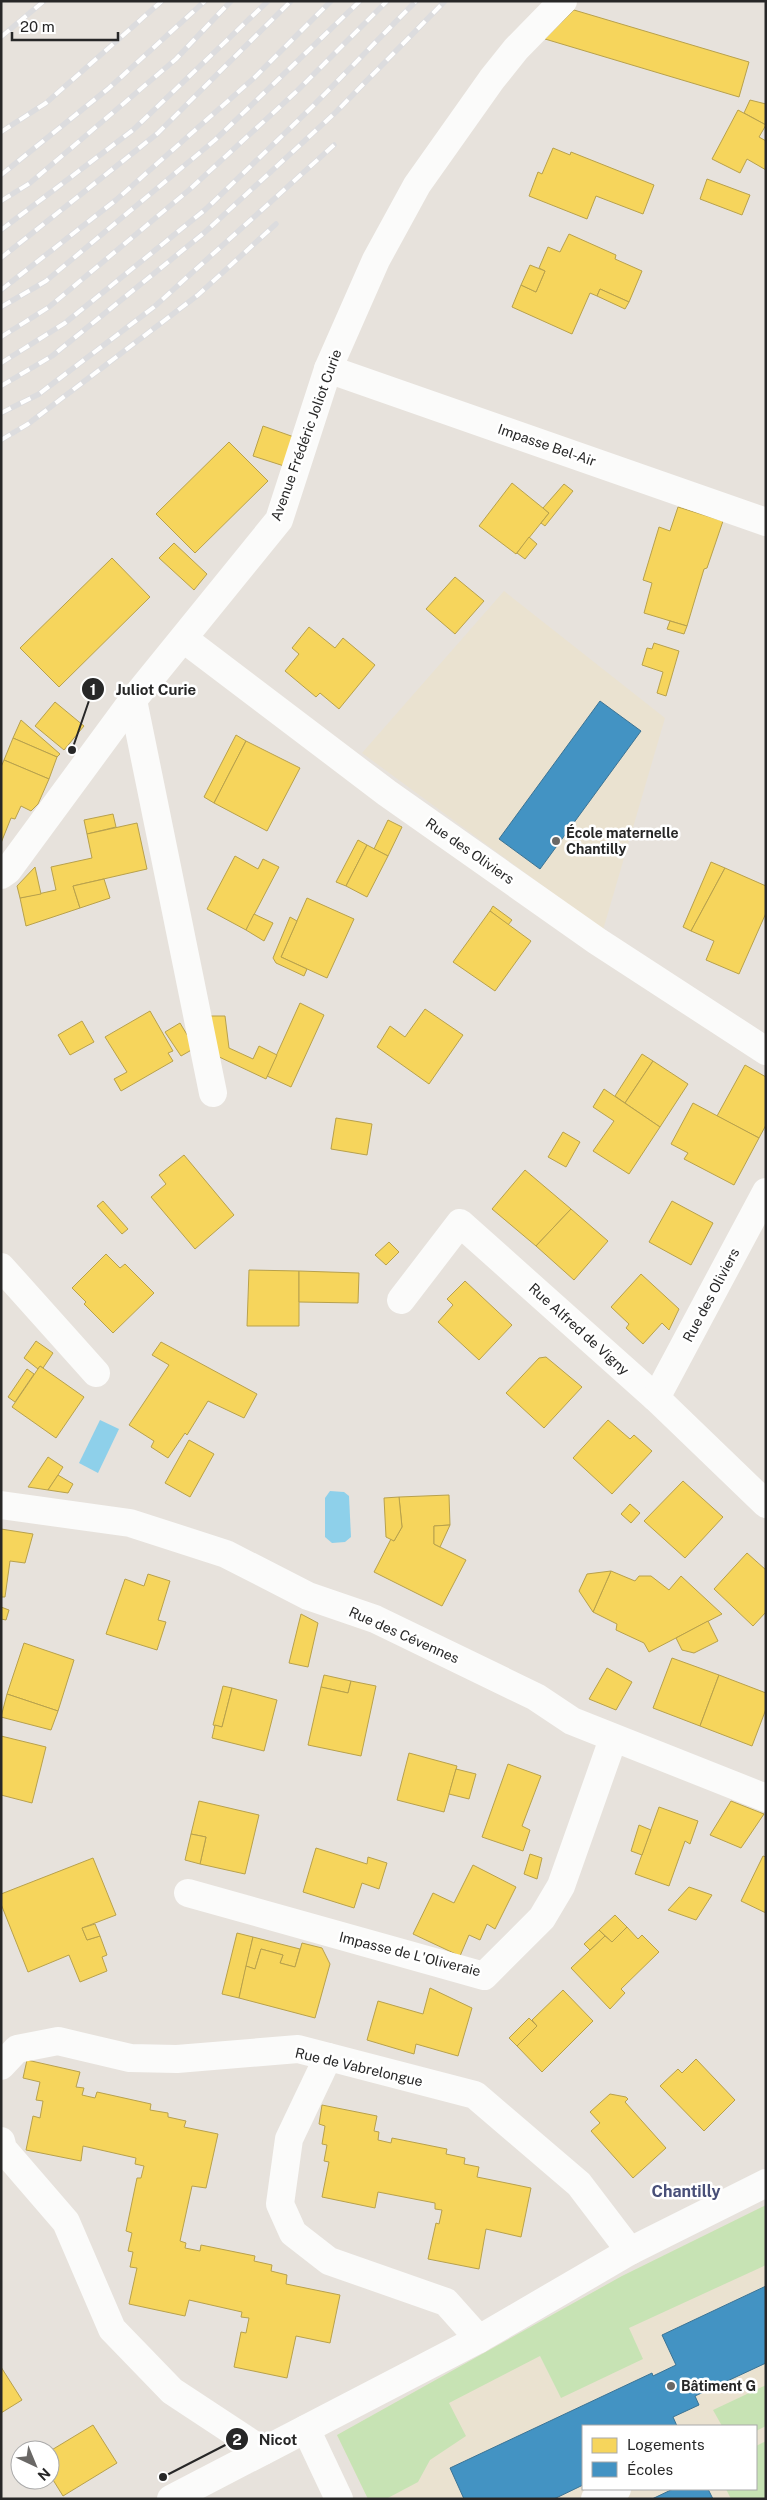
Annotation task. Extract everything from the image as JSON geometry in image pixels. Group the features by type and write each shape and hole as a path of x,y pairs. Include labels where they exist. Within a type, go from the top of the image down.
{"street":[{"name":"Avenue Frédéric Joliot Curie","path":"1,875 8,870 133,700 279,520 328,369 376,260 417,185 492,79 516,49 563,1"},
{"name":"Impasse Bel-Air","path":"328,369 766,522"},
{"name":"Rue des Oliviers","path":"184,639 387,793 597,941 766,1051"},
{"path":"133,700 213,1092"},
{"name":"Rue des Oliviers","path":"656,1398 766,1192"},
{"name":"Rue Alfred de Vigny","path":"401,1300 460,1223 656,1398 766,1504"},
{"path":"1,1267 96,1373"},
{"name":"Rue des Cévennes","path":"1,1505 130,1522 226,1554 308,1596 375,1619 536,1697 572,1721 766,1798"},
{"name":"Impasse de L'Oliveraie","path":"188,1893 484,1976 542,1918 561,1886 614,1739"},
{"name":"Rue de Vabrelongue","path":"1,2066 17,2049 58,2041 130,2058 177,2058 298,2049 475,2095 579,2184 630,2251"},
{"path":"328,2057 290,2139 280,2204 293,2233 329,2261 446,2302 479,2339"},
{"path":"1,2141 3,2149 66,2222 112,2329 172,2391 262,2451"},
{"path":"171,2499 479,2339 630,2251 766,2183"},
{"path":"306,2429 339,2499"},
{"path":"595,2499 614,2490"}],"shaded area":[{"name":"École maternelle Chantilly","path":"504,591 665,718 603,930 362,753"},
{"path":"766,2205 766,2499 368,2499 337,2435 622,2276"}],"green space":[{"path":"766,2205 766,2265 629,2328 643,2359 561,2398 540,2356 449,2403 466,2436 430,2460 418,2482 386,2499 368,2499 337,2435 622,2276"},
{"path":"766,2385 766,2426 757,2430 757,2425 721,2425 713,2410"},
{"path":"766,2441 766,2498 731,2499 726,2490 757,2490 757,2446"}],"water":[{"path":"100,1420 119,1429 98,1473 79,1463"},
{"path":"330,1491 344,1492 349,1496 351,1537 345,1542 332,1543 325,1537 325,1498"}],"building: Logements":[{"path":"574,10 749,62 739,97 545,39"},
{"path":"750,100 766,104 766,125 744,113"},
{"path":"738,110 766,125 759,137 766,141 766,170 747,159 740,173 712,159"},
{"path":"553,148 570,155 571,152 654,185 643,214 596,196 587,219 529,196 538,172 542,174"},
{"path":"707,179 750,195 742,215 700,199"},
{"path":"569,234 616,255 615,259 642,271 629,302 600,289 597,296 590,293 572,334 512,307 521,285 536,292 545,271 539,268 548,247 560,252"},
{"path":"530,265 545,271 536,292 521,285"},
{"path":"600,289 629,302 625,309 597,296"},
{"path":"263,426 294,437 284,466 253,456"},
{"path":"229,442 268,481 195,553 156,514"},
{"path":"512,483 549,513 516,554 479,526"},
{"path":"564,484 573,491 545,526 541,523 549,513 543,508"},
{"path":"678,507 723,521 707,568 704,569 687,626 644,613 652,583 643,580 659,527 670,531"},
{"path":"529,537 537,544 525,559 517,553"},
{"path":"174,543 207,574 194,590 159,558"},
{"path":"112,558 150,597 59,687 20,648"},
{"path":"455,577 484,601 455,634 426,609"},
{"path":"670,621 687,626 684,634 667,629"},
{"path":"309,627 335,648 343,638 375,665 339,709 320,693 316,697 285,671 299,654 292,648"},
{"path":"654,643 679,651 666,696 657,693 663,672 642,665 647,648 652,649"},
{"path":"55,702 84,726 64,750 35,726"},
{"path":"21,720 60,754 57,757 13,738"},
{"path":"236,735 246,741 214,803 204,797"},
{"path":"13,738 57,757 49,779 4,760"},
{"path":"246,741 300,768 267,831 214,803"},
{"path":"4,760 49,779 38,804 31,811 21,806 15,819 11,818 1,843 1,767"},
{"path":"113,814 116,827 87,834 84,820"},
{"path":"388,820 402,827 388,856 374,849"},
{"path":"137,823 147,869 73,886 80,908 26,926 20,898 56,890 51,867 92,858 87,834"},
{"path":"358,840 367,845 346,886 336,882"},
{"path":"367,845 388,856 367,897 346,886"},
{"path":"235,856 258,869 263,859 279,867 246,930 207,909"},
{"path":"711,862 725,868 691,931 683,927"},
{"path":"35,867 41,894 20,898 17,886"},
{"path":"725,868 766,886 766,913 739,974 706,960 714,941 691,931"},
{"path":"104,879 110,898 80,908 73,886"},
{"path":"307,898 354,919 327,978 281,957"},
{"path":"493,906 512,920 508,925 490,911"},
{"path":"490,911 531,941 495,991 453,962"},
{"path":"254,914 273,923 264,941 246,930"},
{"path":"290,917 297,921 281,957 307,969 304,976 276,963 273,958"},
{"path":"300,1003 324,1015 291,1087 267,1076"},
{"path":"425,1009 463,1035 429,1084 377,1047 390,1026 405,1037"},
{"path":"150,1011 173,1051 168,1053 173,1061 121,1091 114,1079 127,1072 105,1037"},
{"path":"207,1016 225,1016 229,1048 253,1059 259,1046 277,1055 266,1079 215,1055"},
{"path":"82,1021 94,1042 70,1055 58,1035"},
{"path":"180,1023 195,1048 181,1056 165,1032"},
{"path":"642,1054 653,1061 625,1103 615,1096"},
{"path":"653,1061 688,1084 660,1127 625,1103"},
{"path":"745,1065 766,1077 766,1125 759,1138 717,1116"},
{"path":"604,1089 660,1127 629,1174 593,1151 614,1121 593,1107"},
{"path":"693,1103 759,1138 734,1185 684,1159 688,1153 671,1144"},
{"path":"336,1118 372,1124 367,1155 331,1149"},
{"path":"563,1132 580,1142 566,1167 548,1157"},
{"path":"184,1155 234,1215 195,1249 151,1197 166,1184 159,1175"},
{"path":"525,1170 571,1209 536,1246 492,1209"},
{"path":"103,1201 128,1229 122,1234 97,1206"},
{"path":"672,1201 713,1223 691,1265 649,1242"},
{"path":"571,1209 608,1241 574,1280 536,1246"},
{"path":"389,1242 399,1252 386,1265 375,1255"},
{"path":"106,1254 120,1268 125,1264 154,1293 113,1333 84,1304 86,1302 72,1288"},
{"path":"249,1270 299,1271 299,1326 247,1326"},
{"path":"299,1271 359,1273 358,1303 299,1302"},
{"path":"641,1274 679,1309 669,1330 662,1323 643,1344 626,1328 629,1324 611,1307"},
{"path":"465,1281 512,1325 479,1360 438,1322 453,1305 447,1299"},
{"path":"36,1341 53,1353 43,1368 40,1366 38,1369 24,1358"},
{"path":"161,1342 257,1394 244,1418 208,1401 187,1435 185,1433 168,1458 151,1447 154,1441 129,1425 169,1365 152,1355"},
{"path":"546,1357 582,1387 544,1428 506,1393 539,1358"},
{"path":"40,1366 84,1397 56,1438 12,1407"},
{"path":"27,1369 34,1374 15,1402 8,1397"},
{"path":"608,1420 630,1439 634,1435 652,1451 612,1494 573,1458"},
{"path":"189,1440 214,1454 190,1497 165,1483"},
{"path":"48,1457 63,1467 48,1490 28,1487"},
{"path":"58,1475 73,1484 68,1493 48,1490"},
{"path":"683,1481 723,1517 685,1558 644,1521"},
{"path":"449,1495 450,1525 434,1526 434,1544 466,1560 442,1606 374,1572 391,1539 394,1541 402,1527 399,1497"},
{"path":"399,1497 402,1527 394,1541 386,1537 384,1498"},
{"path":"630,1504 640,1513 631,1523 621,1514"},
{"path":"450,1525 440,1547 434,1544 434,1526"},
{"path":"1,1529 33,1534 25,1563 10,1561 5,1597 1,1597"},
{"path":"747,1553 766,1570 766,1612 753,1626 714,1589"},
{"path":"611,1571 635,1581 639,1576 651,1576 669,1590 681,1576 722,1614 649,1652 644,1643 616,1630 617,1624 593,1612"},
{"path":"611,1571 593,1612 579,1591 587,1574"},
{"path":"148,1574 170,1581 158,1620 166,1622 157,1650 106,1634 125,1579 144,1586"},
{"path":"1,1607 9,1610 6,1620 1,1619"},
{"path":"301,1614 318,1623 308,1667 289,1663"},
{"path":"708,1621 718,1641 694,1653 682,1650 676,1638"},
{"path":"24,1643 74,1660 58,1711 7,1694"},
{"path":"672,1658 719,1675 700,1726 653,1708"},
{"path":"607,1668 632,1682 616,1710 589,1699"},
{"path":"324,1675 351,1681 348,1693 321,1687"},
{"path":"719,1675 766,1693 766,1709 752,1746 700,1726"},
{"path":"351,1681 376,1686 361,1756 308,1745 321,1687 348,1693"},
{"path":"223,1686 232,1688 222,1727 213,1725"},
{"path":"232,1688 277,1700 264,1751 212,1738 215,1725 222,1727"},
{"path":"7,1694 58,1711 51,1730 1,1717"},
{"path":"1,1736 46,1747 32,1803 1,1795"},
{"path":"409,1753 457,1766 444,1812 397,1800"},
{"path":"508,1764 541,1776 522,1826 530,1830 523,1851 482,1837"},
{"path":"456,1769 476,1774 469,1799 449,1794"},
{"path":"199,1801 259,1815 245,1874 200,1864 206,1837 191,1834"},
{"path":"731,1801 764,1814 741,1848 710,1835"},
{"path":"659,1807 698,1821 690,1844 685,1841 669,1886 635,1874"},
{"path":"639,1825 651,1830 642,1855 631,1851"},
{"path":"191,1834 206,1837 200,1864 185,1860"},
{"path":"316,1848 367,1864 368,1857 387,1863 379,1889 362,1883 354,1908 303,1892"},
{"path":"530,1854 542,1858 537,1879 524,1874"},
{"path":"763,1856 766,1857 766,1913 741,1901"},
{"path":"93,1858 116,1915 82,1928 87,1940 100,1936 107,1955 102,1957 107,1971 80,1982 69,1955 28,1972 1,1904 1,1894"},
{"path":"473,1865 516,1887 495,1929 487,1924 480,1940 469,1935 460,1956 413,1934 433,1893 454,1903"},
{"path":"689,1887 712,1895 696,1920 668,1910"},
{"path":"615,1915 627,1927 612,1942 599,1930"},
{"path":"95,1924 100,1936 87,1940 82,1928"},
{"path":"627,1927 638,1939 642,1935 659,1952 621,1989 625,1993 610,2009 571,1968 605,1936 612,1942"},
{"path":"599,1930 605,1936 590,1950 584,1944"},
{"path":"237,1933 253,1937 239,1998 222,1994"},
{"path":"253,1937 300,1949 295,1967 280,1963 283,1955 261,1949 255,1969 246,1966"},
{"path":"302,1943 322,1948 330,1964 315,2018 239,1998 246,1966 255,1969 261,1949 283,1955 280,1963 295,1967"},
{"path":"430,1988 472,2008 458,2056 416,2044 414,2054 367,2040 378,2001 423,2014"},
{"path":"563,1990 593,2021 542,2072 517,2046 537,2026 532,2020"},
{"path":"529,2018 537,2026 517,2046 509,2038"},
{"path":"696,2059 735,2100 704,2131 660,2086 678,2069 682,2073"},
{"path":"27,2060 80,2072 76,2087 84,2088 82,2095 95,2098 97,2092 151,2104 150,2110 168,2113 168,2117 186,2121 184,2127 218,2134 206,2188 192,2186 180,2241 186,2243 185,2248 200,2251 201,2245 255,2256 254,2261 272,2265 271,2271 287,2275 286,2284 340,2295 330,2343 296,2336 287,2378 234,2367 241,2332 246,2333 249,2318 241,2317 242,2312 189,2300 185,2316 129,2304 137,2268 130,2267 133,2252 128,2251 132,2233 126,2231 137,2178 141,2178 144,2166 135,2164 136,2158 83,2146 81,2161 26,2150 33,2116 40,2118 43,2101 36,2100 40,2082 23,2078"},
{"path":"610,2094 626,2097 628,2099 625,2102 666,2148 633,2178 591,2131 600,2123 590,2112"},
{"path":"322,2105 377,2116 374,2131 379,2132 378,2140 391,2143 392,2138 447,2149 446,2154 465,2158 464,2164 479,2167 477,2177 531,2188 521,2237 486,2229 479,2269 428,2259 436,2223 439,2224 442,2210 435,2209 435,2203 378,2192 375,2208 322,2197 329,2162 324,2161 327,2145 322,2144 325,2126 319,2124"},
{"path":"1,2367 22,2400 1,2413"},
{"path":"93,2425 117,2463 63,2496 59,2490 60,2445"}],"building: Écoles":[{"path":"600,701 641,731 540,869 499,839"},
{"name":"Bâtiment G","path":"766,2286 766,2363 695,2396 699,2405 673,2417 677,2425 582,2425 582,2485 554,2499 464,2499 450,2468 652,2373 653,2376 676,2365 662,2335"},
{"path":"671,2490 708,2490 713,2499 652,2499"}],"railway":[{"path":"1,37 44,1"},
{"path":"1,132 46,103 162,1"},
{"path":"1,175 109,88 205,1"},
{"path":"1,201 30,183 176,59 231,1"},
{"path":"1,230 133,130 268,1"},
{"path":"1,258 158,133 291,1"},
{"path":"1,290 116,200 254,78 331,1"},
{"path":"1,307 46,281 215,140 360,1"},
{"path":"1,337 49,307 189,190 297,91 387,1"},
{"path":"1,363 65,323 206,209 312,107 416,1"},
{"path":"1,386 52,356 204,233 336,112 445,1"},
{"path":"1,413 39,394 154,307 334,145"},
{"path":"1,440 28,424 198,295 276,224"}],"place":[{"name":"Juliot Curie","path":"72,750"},
{"name":"École maternelle Chantilly","path":"556,841"},
{"name":"Bâtiment G","path":"671,2386"},
{"name":"Nicot","path":"163,2477"}],"district":[{"name":"Chantilly","path":"686,2191"}]}
